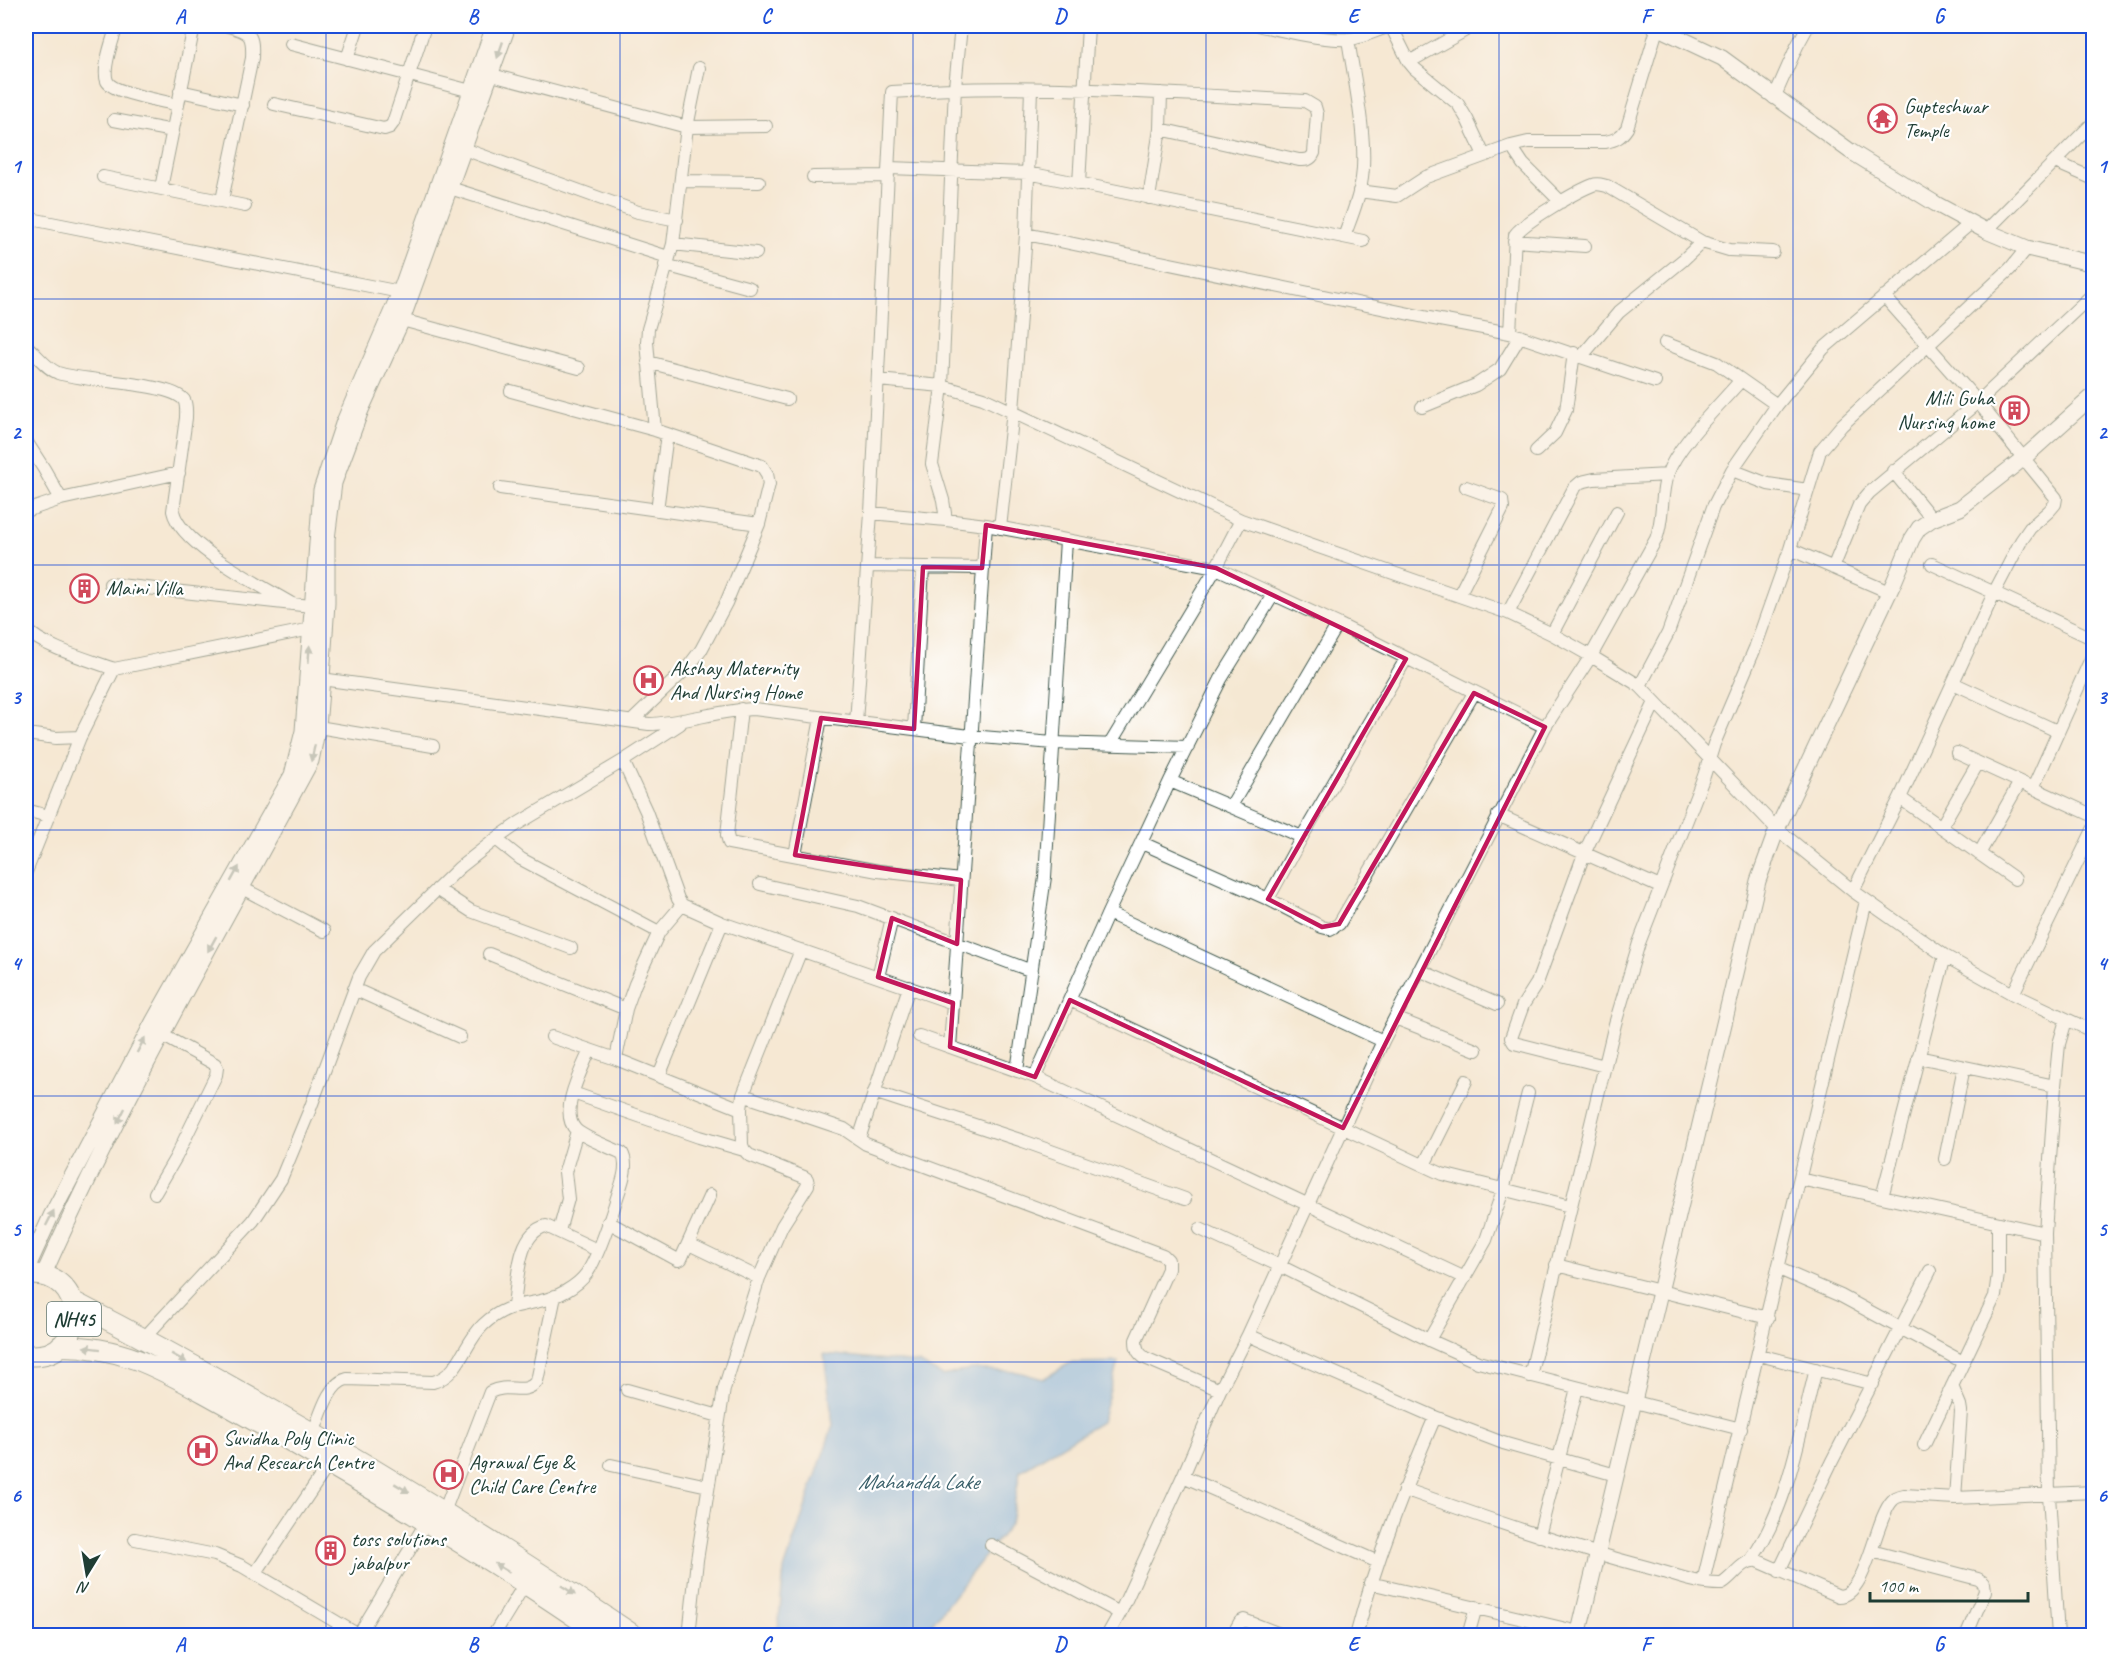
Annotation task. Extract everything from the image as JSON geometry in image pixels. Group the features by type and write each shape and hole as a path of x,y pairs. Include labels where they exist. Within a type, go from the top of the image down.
{"highway":[{"name":"NH45","path":"26,1355 43,1355 60,1346 72,1330 74,1311 72,1301 61,1285 31,1274"},
{"name":"NH45","path":"72,1301 144,1338 313,1434 603,1635"},
{"name":"NH45","path":"60,1346 101,1348 130,1356 185,1381 329,1464 530,1564 635,1635"}],"street":[{"path":"117,26 106,66 108,84 118,90 178,105"},
{"path":"161,188 194,26"},
{"path":"222,200 243,105 253,43 250,35 243,30 228,26"},
{"path":"347,59 358,26"},
{"path":"274,104 384,129 390,127 425,26"},
{"path":"320,607 318,513 321,490 343,424 400,292 494,26"},
{"path":"31,1274 68,1220 162,1035 311,761 318,727 315,678 318,629 334,483 361,410 402,320 508,26"},
{"path":"946,520 943,500 932,464 942,386 955,87 961,26"},
{"path":"1079,184 1088,26"},
{"path":"1262,26 1307,30 1348,39 1361,37 1391,26 1409,62 1422,76 1458,104 1484,155"},
{"path":"1409,62 1473,26"},
{"path":"1359,191 1397,196 1426,177 1484,155 1528,142 1617,140 1622,135 1635,106 1656,26 1722,58 1850,151 1971,223 2027,248 2094,264"},
{"path":"1774,98 1808,26"},
{"path":"1344,237 1359,191 1363,143 1348,39"},
{"path":"291,44 471,91"},
{"path":"657,510 661,432 648,362 648,329 673,244 687,127 699,68"},
{"path":"471,91 492,75"},
{"path":"492,75 687,127 766,126"},
{"path":"856,722 872,513 892,92 955,87 1161,93 1305,101 1315,107 1317,114 1314,153 1312,158 1299,160 1160,129"},
{"path":"1000,528 1013,411 1026,234 1031,89"},
{"path":"180,91 243,105"},
{"path":"1149,198 1160,129 1161,93"},
{"path":"114,120 172,131"},
{"path":"1986,231 2094,122"},
{"path":"1511,146 1523,164 1561,202"},
{"path":"464,149 638,212 676,220"},
{"path":"2055,162 2094,179"},
{"path":"813,177 952,169 1028,173 1363,241"},
{"path":"103,177 245,206"},
{"path":"681,181 759,182"},
{"path":"1422,407 1476,385 1500,369 1515,334 1514,241 1519,230 1561,202 1594,185 1601,184 1702,242 1729,250 1773,252"},
{"path":"450,188 750,288"},
{"path":"36,220 400,292"},
{"path":"1640,686 1668,633 1713,507 1732,470 1777,405 1823,350 1971,223"},
{"path":"1026,234 1515,334 1655,382"},
{"path":"1514,241 1585,246"},
{"path":"1536,451 1555,433 1566,410 1578,355 1619,312 1702,242"},
{"path":"673,244 756,254"},
{"path":"1530,1376 1605,1066 1639,944 1714,744 1755,648 1790,549 1820,451 1842,425 2010,269 2027,248"},
{"path":"1833,568 1859,505 1869,493 1978,402 2094,293"},
{"path":"1853,891 1900,798 1995,591 2021,541 2030,528 2055,504 2056,498 2054,492 2025,457 1884,296"},
{"path":"402,320 579,368"},
{"path":"1665,343 1717,363 1777,405"},
{"path":"26,346 55,372 86,379 170,390 179,395 184,400 186,409 173,511 175,520 207,552 292,604"},
{"path":"648,362 787,399"},
{"path":"878,380 942,386 968,392 1013,411 1241,520 1508,613 1552,634 1640,686 1777,829 1866,901 1945,956 2013,994 2094,1032"},
{"path":"1107,1635 1120,1613 1220,1390 1248,1335 1306,1204 1383,1041 1545,728 1591,656 1660,530 1662,499 1668,475 1683,447 1741,380"},
{"path":"511,391 661,432 762,466 767,474 769,484 759,524 726,603 701,650 688,667 632,721"},
{"path":"1370,1583 1476,1607 1578,1634 1758,881 1777,829 1919,528 1932,519 1960,508 2025,457 2094,396"},
{"path":"26,441 61,499"},
{"path":"1732,470 1768,484 1808,490"},
{"path":"1893,471 1932,519"},
{"path":"26,512 61,499 179,473"},
{"path":"1508,613 1574,488 1581,482 1594,479 1668,475"},
{"path":"1459,596 1503,508 1502,500 1466,487"},
{"path":"500,488 759,524"},
{"path":"1552,634 1617,512"},
{"path":"872,513 986,525 1216,568 1338,624 1545,728"},
{"path":"1110,744 1216,568 1241,520"},
{"path":"950,1047 986,525"},
{"path":"1017,1071 1046,877 1066,540"},
{"path":"1790,549 1889,592"},
{"path":"1932,564 1995,591 2094,639"},
{"path":"868,566 982,568"},
{"path":"914,729 923,567"},
{"path":"110,584 320,607"},
{"path":"1035,1077 1170,781 1221,679 1273,595"},
{"path":"1231,806 1338,624"},
{"path":"26,629 31,635 48,644 114,669 318,629"},
{"path":"2033,788 2094,652"},
{"path":"1268,899 1407,659"},
{"path":"26,872 80,737 114,669"},
{"path":"315,678 650,724 684,721 741,709 970,736 1053,743 1188,747"},
{"path":"31,1274 51,1216 153,1022 292,775 315,678"},
{"path":"1953,683 2057,731"},
{"path":"1142,843 1329,929 1339,924 1474,693"},
{"path":"1605,1066 1514,1043 1510,1038 1523,1005 1537,983 1584,854 1655,702"},
{"path":"741,709 728,840 733,844 878,871 961,880"},
{"path":"795,855 821,718"},
{"path":"144,1338 253,1221 269,1200 281,1179 310,1109 354,989 365,964 374,951 437,889 496,839 684,721"},
{"path":"318,727 434,746"},
{"path":"26,734 56,738 80,737"},
{"path":"1957,753 2094,816"},
{"path":"623,761 646,811 682,905 722,923 953,1003"},
{"path":"1941,827 1978,763"},
{"path":"1170,781 1302,837"},
{"path":"1979,854 2020,782"},
{"path":"1900,798 2015,879"},
{"path":"26,810 48,816"},
{"path":"1498,815 1660,887"},
{"path":"2013,994 2094,828"},
{"path":"496,839 521,859 659,932"},
{"path":"760,884 845,902 1032,971"},
{"path":"242,888 324,931"},
{"path":"437,889 471,911 571,948"},
{"path":"1703,1582 1866,901"},
{"path":"616,1059 626,1009 635,984 659,932 682,905"},
{"path":"1108,913 1383,1041"},
{"path":"878,976 892,918"},
{"path":"659,1076 722,923"},
{"path":"689,1635 697,1560 723,1389 759,1278 782,1226 808,1185 804,1177 749,1155 742,1145 743,1095 801,950"},
{"path":"489,954 626,1009"},
{"path":"1882,1197 1945,956"},
{"path":"1419,970 1497,1004"},
{"path":"859,1139 909,987"},
{"path":"354,989 459,1037"},
{"path":"1070,1000 1424,1166 1459,1180 1570,1206"},
{"path":"1395,1018 1476,1050"},
{"path":"2058,1635 2049,1495 2045,1233 2059,1044 2066,1020"},
{"path":"155,1193 176,1157 216,1075 217,1068 214,1064 162,1035"},
{"path":"919,1036 1035,1077 1465,1278"},
{"path":"552,1037 616,1059 741,1109"},
{"path":"313,1434 332,1388 340,1381 347,1379 433,1382 443,1380 451,1373 482,1326 514,1305 555,1296 577,1284 587,1273 608,1222 626,1164 622,1153 577,1131 570,1116 573,1093 590,1050"},
{"path":"1918,1057 2055,1086"},
{"path":"1946,1159 1964,1067"},
{"path":"1424,1166 1466,1081"},
{"path":"873,1092 1023,1141 1185,1200"},
{"path":"573,1093 699,1137 744,1150"},
{"path":"1429,1340 1486,1240 1503,1190 1528,1093"},
{"path":"743,1095 844,1129 866,1144 1163,1255 1168,1260 1168,1269 1136,1340 1136,1347 1145,1358 1220,1390"},
{"path":"559,1231 568,1198 565,1172 577,1131"},
{"path":"1800,1179 2045,1233"},
{"path":"608,1222 678,1260 684,1256 710,1195"},
{"path":"1924,1445 1995,1296 1998,1274 1998,1222"},
{"path":"514,1305 524,1249 534,1232 546,1226 597,1250"},
{"path":"1200,1228 1478,1362 1741,1429"},
{"path":"689,1244 759,1278"},
{"path":"1556,1265 1768,1318"},
{"path":"1779,1269 1841,1296 1963,1362"},
{"path":"1779,1571 1930,1271"},
{"path":"135,1539 215,1555 255,1574 359,1635 435,1517 490,1392 506,1387 524,1390 532,1387 537,1381 555,1296"},
{"path":"1248,1335 1435,1417 1503,1443 1616,1475"},
{"path":"1759,1355 1873,1384"},
{"path":"1404,1489 1597,1554 1703,1582 1722,1584 1751,1560 1765,1542 1780,1507 1816,1369"},
{"path":"1952,1386 1961,1411 1954,1498"},
{"path":"1539,1536 1577,1388"},
{"path":"627,1390 719,1416"},
{"path":"1356,1635 1370,1583 1404,1489 1435,1417"},
{"path":"255,1574 329,1464"},
{"path":"611,1465 708,1486"},
{"path":"1183,1476 1378,1562"},
{"path":"1751,1560 1839,1596 1845,1596 1853,1589 1871,1551 1887,1507 1896,1497 1904,1495 1954,1498 2094,1492"},
{"path":"991,1545 1120,1613"},
{"path":"1871,1551 1978,1579 1984,1583 1985,1591 1966,1635"},
{"path":"493,1635 526,1582"},
{"path":"1468,1635 1476,1607"},
{"path":"1232,1635 1240,1622 1244,1620 1285,1635"}],"highlighted area":[{"path":"986,525 1216,568 1406,659 1268,899 1322,927 1339,924 1474,693 1545,727 1343,1128 1070,1000 1035,1077 950,1047 953,1003 878,977 892,918 957,944 961,880 795,855 821,718 914,729 923,567 982,568"}],"water":[{"name":"Mahandda Lake","path":"824,1354 919,1363 943,1376 971,1369 1018,1372 1043,1379 1070,1363 1118,1362 1101,1422 1020,1471 1011,1523 923,1635 776,1636 784,1570 833,1425"}],"place":[{"name":"Gupteshwar Temple","path":"1883,118"},
{"name":"Mili Guha Nursing home","path":"2015,410"},
{"name":"Maini Villa","path":"85,588"},
{"name":"Akshay Maternity And Nursing Home","path":"649,680"},
{"name":"Suvidha Poly Clinic And Research Centre","path":"202,1450"},
{"name":"Agrawal Eye & Child Care Centre","path":"448,1474"},
{"name":"toss solutions jabalpur","path":"330,1551"}]}
